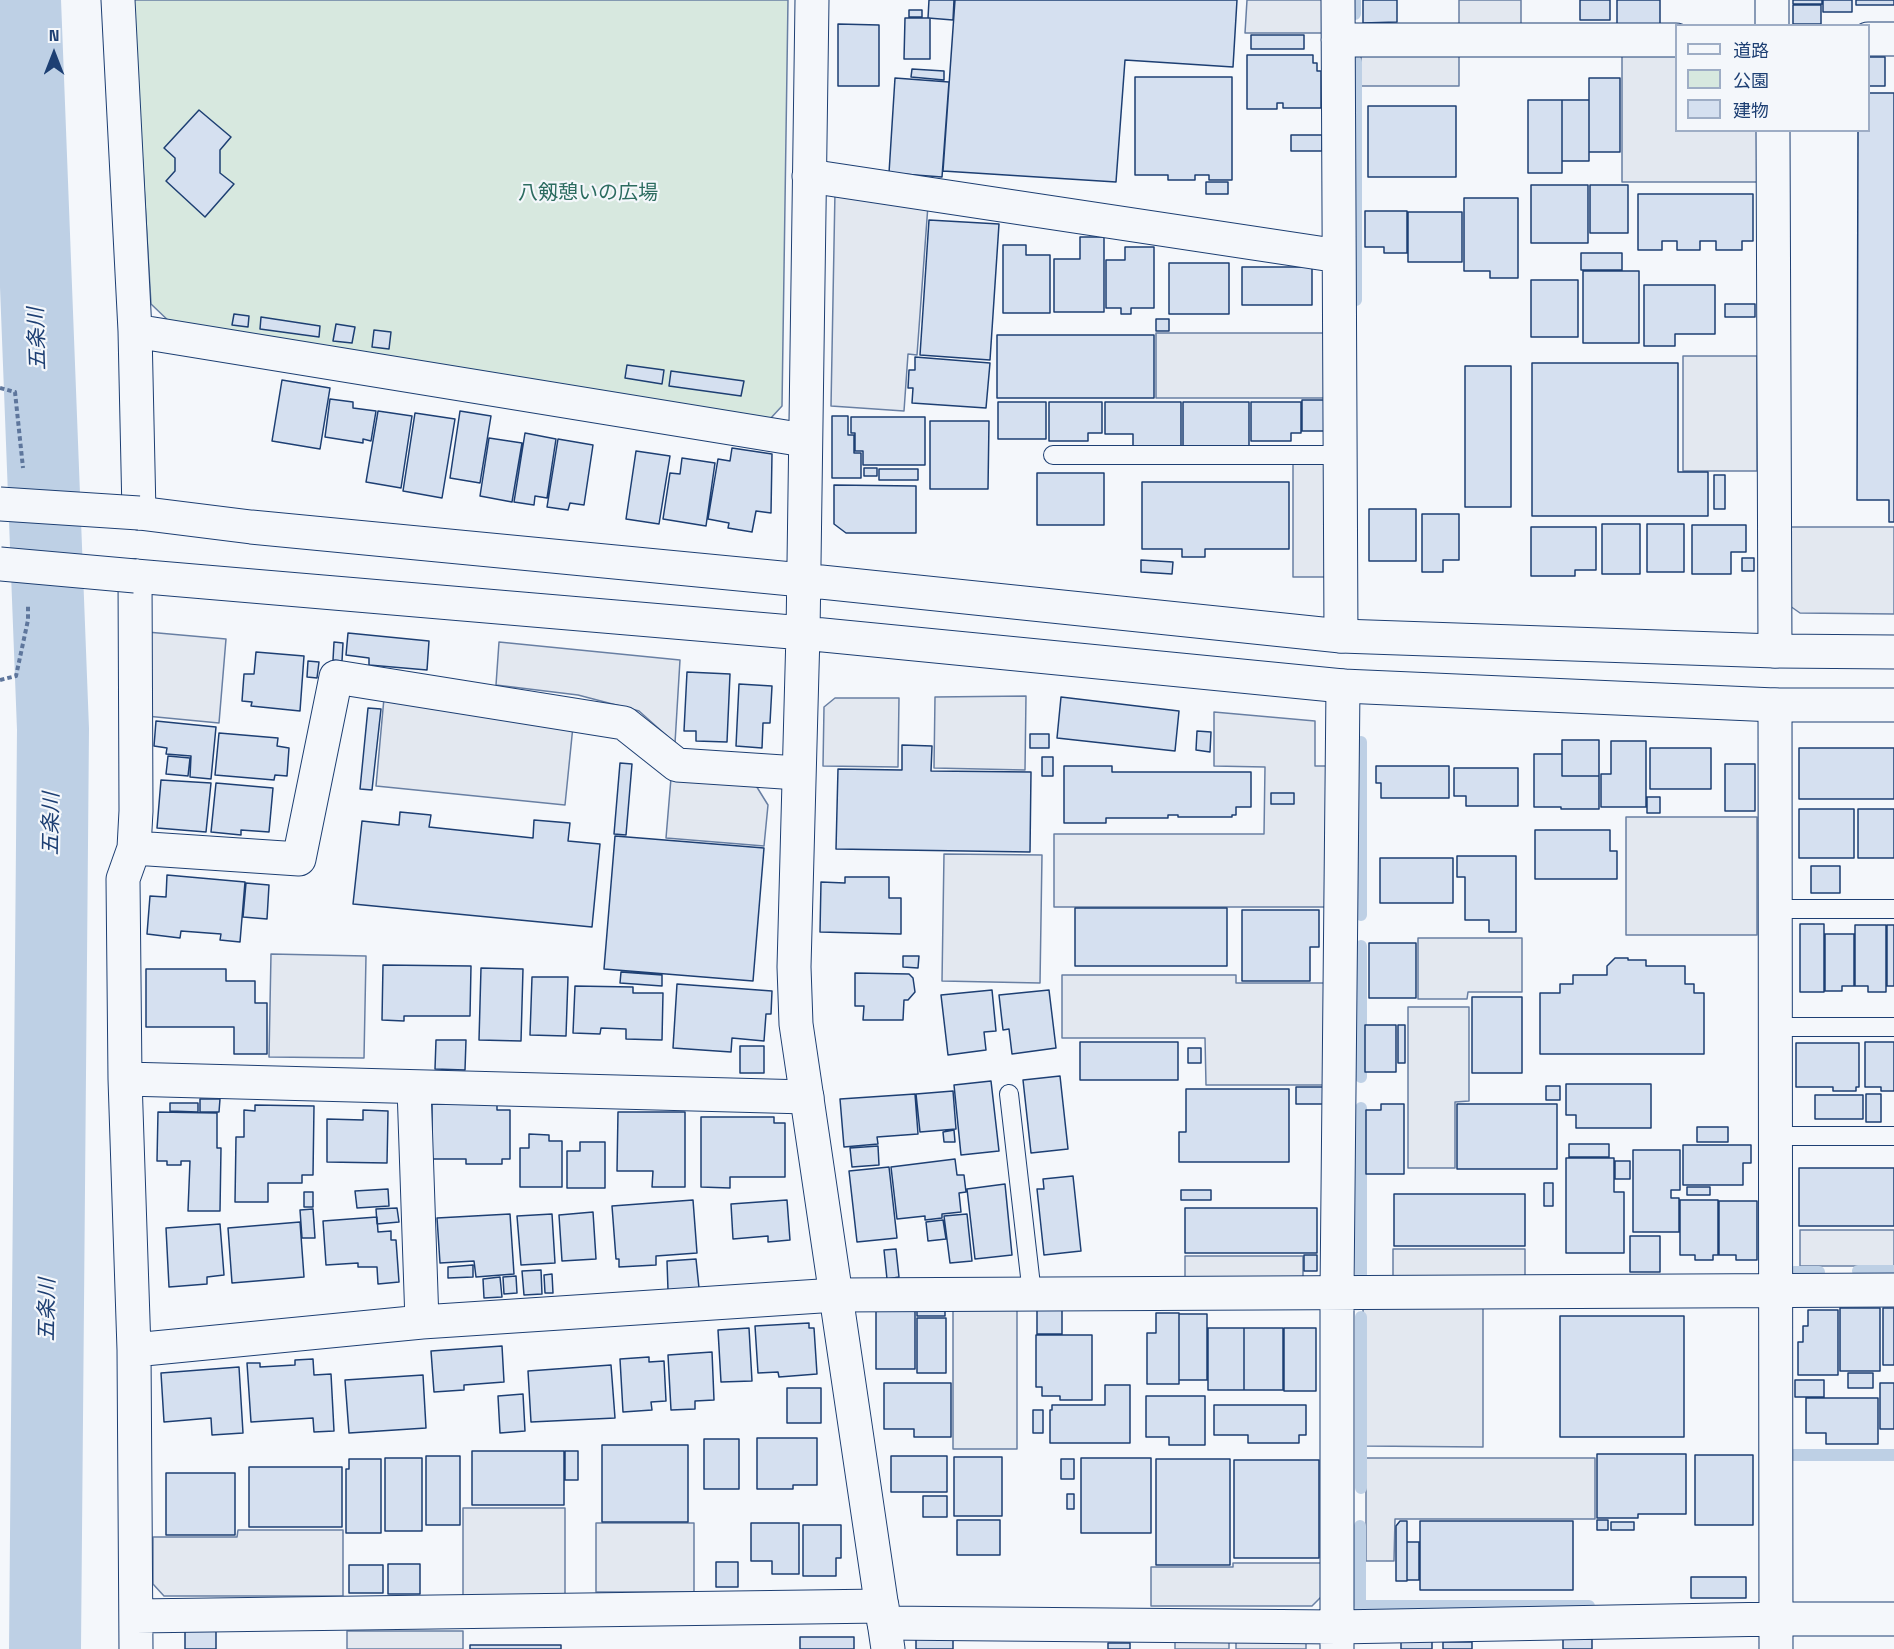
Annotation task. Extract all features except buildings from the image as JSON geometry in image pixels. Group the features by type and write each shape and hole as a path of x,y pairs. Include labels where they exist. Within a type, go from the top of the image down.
{"street":[{"path":"118,0 135,331 139,513"},
{"path":"813,0 804,440 803,633 794,967 796,1024 885,1626"},
{"path":"1338,0 1341,636"},
{"path":"1772,0 1772,24"},
{"path":"1870,39 1894,39"},
{"path":"1338,40 1675,40"},
{"path":"1773,132 1775,651"},
{"path":"809,176 1339,256"},
{"path":"135,331 804,440"},
{"path":"0,504 139,513 263,528 802,580 1341,636 1775,651 1894,652"},
{"path":"0,564 803,633 1343,686 1775,705 1894,705"},
{"path":"135,576 136,811 134,848 123,879 125,1079 134,1350 136,1649"},
{"path":"134,848 299,859 336,677 624,723 677,765 798,773"},
{"path":"1337,1638 1337,1292 1343,686"},
{"path":"1775,705 1776,1634"},
{"path":"125,1079 807,1097"},
{"path":"414,1088 422,1322"},
{"path":"134,1350 422,1322 836,1295 1894,1290"},
{"path":"136,1616 885,1626 1337,1638 1776,1634 1894,1619"}],"lane":[{"path":"1053,455 1340,455"},
{"path":"1775,909 1894,909"},
{"path":"1775,1027 1894,1027"},
{"path":"1009,1094 1032,1294"},
{"path":"1775,1136 1894,1136"}],"path":[{"path":"0,388 15,392 23,456"},
{"path":"0,680 16,676 28,620 28,599"}],"green space":[{"name":"八剱憩いの広場","path":"133,0 788,0 782,406 770,419 174,326 151,304"}],"shaded area":[{"path":"1247,0 1324,0 1324,33 1245,33"},
{"path":"1459,0 1521,0 1521,24 1459,24"},
{"path":"1361,53 1459,53 1459,86 1361,86"},
{"path":"1622,53 1675,53 1675,132 1757,132 1757,182 1622,182"},
{"path":"835,191 928,205 917,355 908,354 904,411 831,406"},
{"path":"1156,333 1326,333 1326,398 1156,398"},
{"path":"1683,356 1757,356 1757,471 1683,471"},
{"path":"1293,464 1325,464 1325,577 1293,577"},
{"path":"1790,527 1894,527 1894,614 1800,613 1790,606"},
{"path":"147,632 226,639 219,723 146,716"},
{"path":"499,642 680,660 675,743 639,711 578,695 496,685"},
{"path":"1026,696 1025,770 934,768 935,697"},
{"path":"384,698 573,726 565,805 376,786"},
{"path":"835,698 899,698 898,767 823,766 824,707"},
{"path":"1214,712 1315,721 1315,766 1328,766 1328,907 1054,907 1054,834 1264,834 1265,767 1214,766"},
{"path":"671,778 755,784 768,805 764,846 666,838"},
{"path":"1626,817 1757,817 1757,935 1626,935"},
{"path":"944,854 1042,855 1040,983 942,981"},
{"path":"1418,938 1522,938 1522,992 1468,992 1467,999 1418,999"},
{"path":"271,954 366,956 364,1058 269,1057"},
{"path":"1062,975 1236,975 1236,983 1329,983 1329,1085 1206,1085 1205,1038 1062,1038"},
{"path":"1408,1007 1469,1007 1469,1101 1455,1102 1455,1168 1408,1168"},
{"path":"1800,1230 1894,1230 1894,1266 1800,1266"},
{"path":"1393,1249 1525,1249 1525,1277 1393,1277"},
{"path":"1185,1256 1303,1256 1303,1279 1185,1279"},
{"path":"1363,1304 1483,1304 1483,1447 1364,1446"},
{"path":"953,1307 1017,1307 1017,1449 953,1449"},
{"path":"1366,1458 1595,1458 1595,1519 1395,1519 1394,1561 1366,1561"},
{"path":"463,1508 565,1508 565,1596 463,1596"},
{"path":"596,1523 694,1523 694,1592 596,1592"},
{"path":"238,1530 343,1530 343,1596 164,1596 153,1584 153,1537 237,1537"},
{"path":"1233,1563 1324,1563 1324,1594 1312,1606 1151,1606 1151,1567 1233,1567"},
{"path":"347,1631 463,1631 463,1649 347,1649"},
{"path":"1236,1641 1306,1641 1306,1649 1236,1649"},
{"path":"1175,1642 1229,1642 1229,1649 1175,1649"}],"waterway":[{"name":"五条川","path":"25,0 53,729 45,1649"},
{"path":"1355,0 1355,14"},
{"path":"1356,62 1356,300"},
{"path":"1361,742 1361,915"},
{"path":"1361,946 1361,1077"},
{"path":"1361,1108 1361,1275"},
{"path":"1858,1271 1894,1271"},
{"path":"1794,1272 1819,1272"},
{"path":"1361,1317 1361,1488"},
{"path":"1792,1455 1894,1455"},
{"path":"1360,1526 1360,1606 1589,1606"}]}
